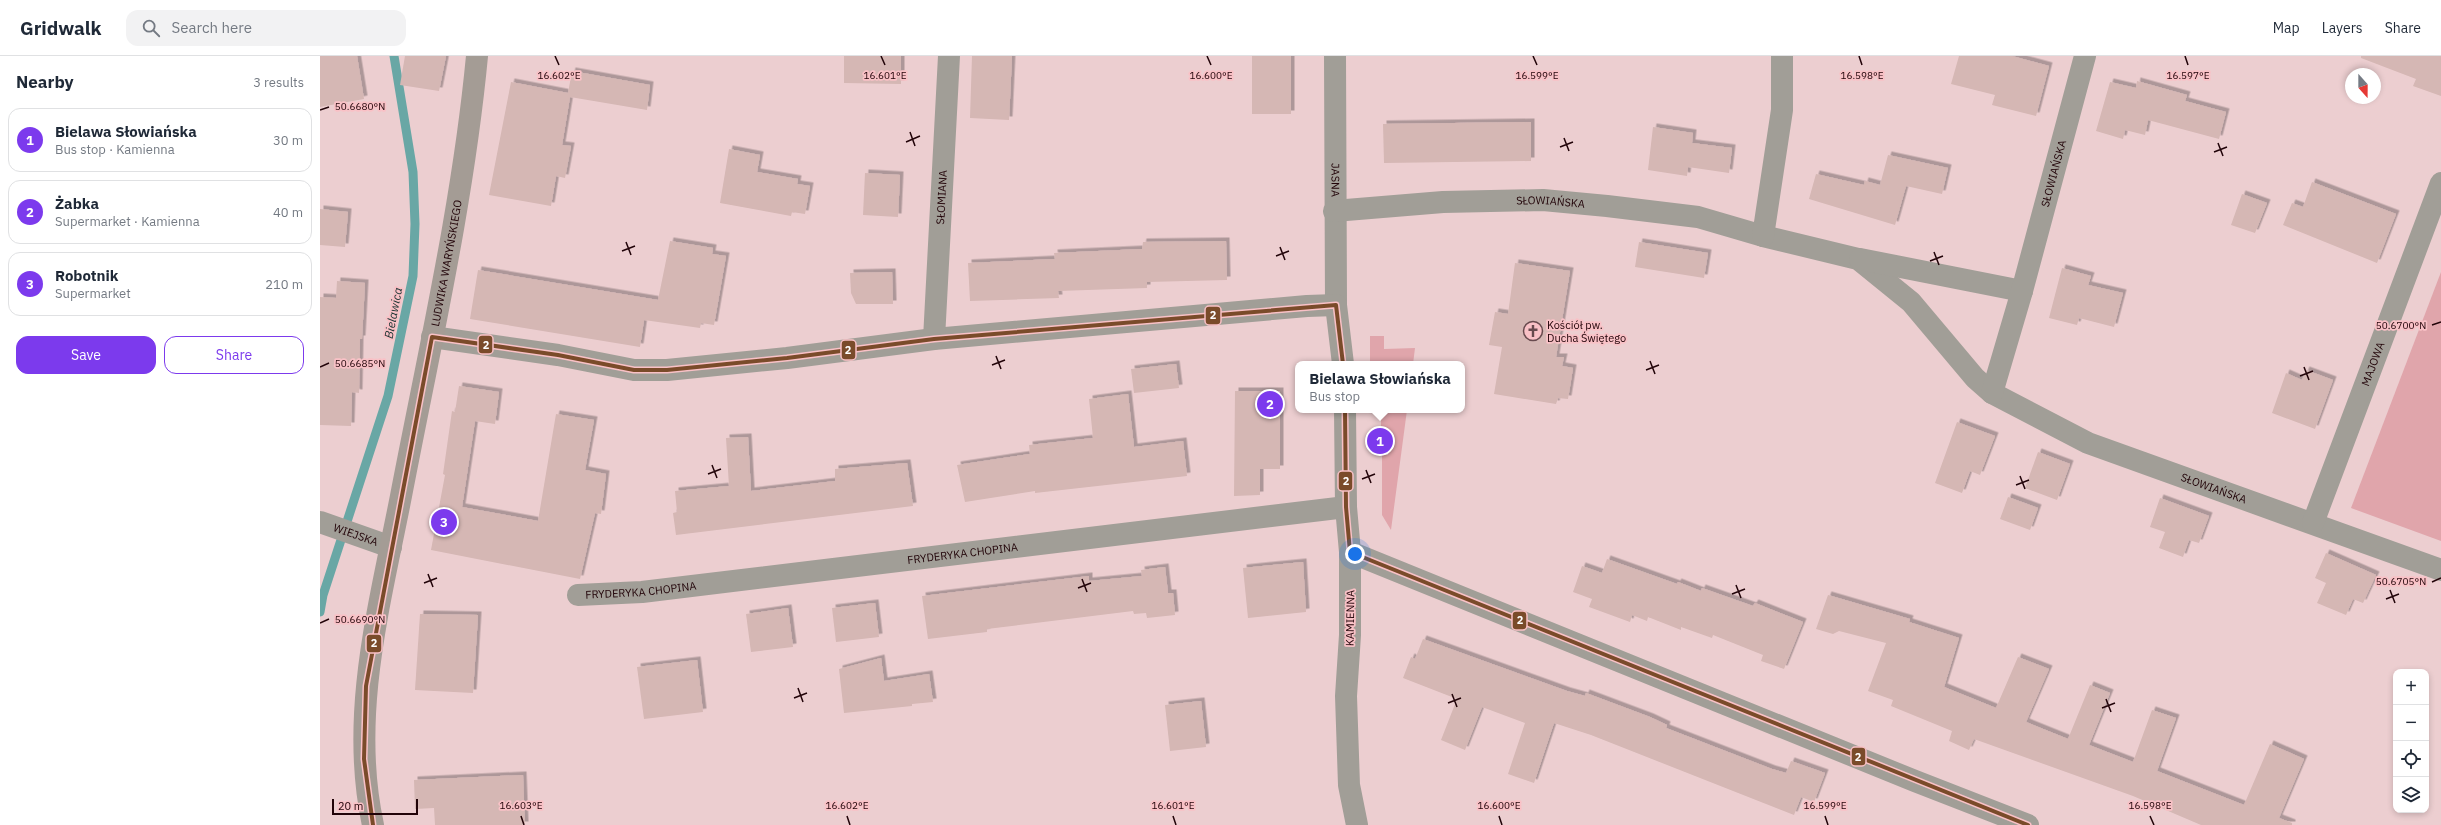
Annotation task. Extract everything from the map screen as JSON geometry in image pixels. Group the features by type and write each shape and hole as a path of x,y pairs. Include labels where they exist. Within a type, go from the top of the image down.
{"main road":[{"name":"LUDWIKA WARYŃSKIEGO","path":"373,825 364,769 364,718 366,686 460,182 477,56"}],"street":[{"name":"SŁOMIANA","path":"934,339 949,56"},
{"name":"JASNA","path":"1334,56 1334,210 1336,305"},
{"path":"1763,236 1782,110 1782,56"},
{"name":"SŁOWIAŃSKA","path":"1992,393 2022,291 2085,56"},
{"name":"MAJOWA","path":"2313,522 2441,183"},
{"name":"SŁOWIAŃSKA","path":"1334,210 1443,202 1543,200 1698,217 1763,236 1858,259 2022,291"},
{"name":"SŁOWIAŃSKA","path":"1858,259 1912,302 1975,378 1992,393 2088,443 2313,522 2441,570"},
{"path":"432,337 558,355 634,370 667,370 787,358 934,339 1336,305 1343,361"},
{"name":"KAMIENNA","path":"1345,413 1346,507 1350,552 1350,635 1346,696 1349,785 1357,825"},
{"name":"FRYDERYKA CHOPINA","path":"578,595 642,592 1346,507"},
{"name":"WIEJSKA","path":"324,524 391,547"},
{"path":"1350,552 1901,776 2028,825"}],"shaded area":[{"path":"2441,272 2441,541 2351,508"},
{"path":"1370,336 1384,336 1384,349 1415,348 1413,361 1370,361"},
{"path":"1381,413 1407,413 1391,530 1382,515 1382,455 1388,455 1388,430 1381,430"}],"building":[{"path":"320,56 357,56 364,99 320,107"},
{"path":"405,56 446,56 439,91 400,85"},
{"path":"844,56 901,56 901,84 844,83"},
{"path":"972,56 1012,56 1009,120 970,118"},
{"path":"1252,56 1291,56 1291,114 1252,114"},
{"path":"1959,56 2012,56 2049,66 2036,116 1992,105 1995,95 1951,84"},
{"path":"2361,56 2441,56 2441,96 2413,86 2416,79 2361,58"},
{"path":"572,71 650,85 647,110 570,97 562,145 571,146 565,178 556,176 551,206 489,195 511,82 568,93"},
{"path":"2137,81 2187,95 2185,101 2226,112 2219,139 2148,120 2145,135 2125,130 2123,139 2096,131 2110,82 2136,88"},
{"path":"1531,122 1531,161 1384,163 1383,124"},
{"path":"1653,127 1693,133 1692,143 1732,148 1729,173 1688,167 1687,176 1648,170"},
{"path":"729,149 760,155 757,172 798,179 797,184 810,186 805,214 792,212 791,216 720,203"},
{"path":"1888,155 1948,168 1942,194 1906,186 1895,225 1809,199 1816,174 1864,185 1865,181 1880,185"},
{"path":"865,173 900,175 898,217 863,215"},
{"path":"2312,182 2396,214 2377,263 2283,225 2292,203 2303,207"},
{"path":"2242,194 2267,203 2255,233 2231,225"},
{"path":"320,209 348,212 345,247 320,245"},
{"path":"670,241 713,248 712,254 726,256 714,325 701,323 700,328 644,320 640,347 470,319 478,270 658,300"},
{"path":"1226,241 1227,280 1147,282 1147,288 1058,291 1059,298 970,301 968,263 1055,259 1054,253 1142,249 1143,242"},
{"path":"1639,242 1708,253 1704,278 1635,267"},
{"name":"Kościół pw. Ducha Świętego","path":"1515,263 1570,271 1556,357 1564,357 1562,366 1573,368 1568,399 1558,398 1556,404 1494,394 1502,347 1489,345 1495,312 1508,314"},
{"path":"2062,268 2091,276 2088,285 2123,293 2114,327 2079,318 2077,325 2049,318"},
{"path":"892,272 893,304 856,304 851,293 850,273"},
{"path":"337,281 365,283 362,339 360,339 359,393 352,392 351,426 320,425 320,297 336,298"},
{"path":"1176,364 1179,388 1134,393 1131,369"},
{"path":"2306,370 2333,380 2315,429 2272,413 2286,373 2302,380"},
{"path":"459,386 499,392 495,424 475,421 462,507 538,521 556,414 594,420 585,470 606,474 601,514 595,513 580,579 431,550 445,475 443,474 452,411 455,412"},
{"path":"1235,391 1280,391 1280,469 1260,469 1260,495 1234,496"},
{"path":"1128,394 1134,447 1183,441 1187,476 1035,493 1035,491 965,502 957,465 1030,454 1029,445 1093,438 1089,399"},
{"path":"1957,422 1995,436 1980,475 1970,471 1962,493 1935,483"},
{"path":"748,437 751,491 835,481 835,469 907,463 913,506 676,535 673,513 677,512 675,491 729,486 726,438"},
{"path":"2038,452 2070,464 2057,500 2025,488"},
{"path":"2008,497 2038,508 2030,530 2000,519"},
{"path":"2160,498 2209,516 2199,543 2189,540 2183,557 2159,548 2165,532 2150,527"},
{"path":"2326,553 2376,575 2363,603 2353,599 2346,615 2317,603 2326,583 2315,578"},
{"path":"1607,559 1677,584 1678,582 1701,591 1702,588 1753,606 1755,603 1803,622 1784,669 1761,661 1763,655 1713,635 1712,638 1681,627 1681,630 1648,617 1647,621 1632,615 1630,622 1589,607 1592,599 1573,592 1582,566 1602,573"},
{"path":"1303,562 1306,612 1248,618 1243,568"},
{"path":"1165,567 1168,593 1173,593 1175,615 1147,618 1146,613 1134,614 1133,611 987,629 987,632 928,639 922,596 1089,576 1089,581 1142,576 1141,570"},
{"path":"1828,595 1910,619 1909,622 1959,638 1944,687 1996,708 2018,657 2049,669 2026,722 2068,739 2090,685 2110,693 2089,745 2133,762 2152,710 2176,718 2157,771 2244,805 2270,744 2304,759 2279,818 2292,823 2292,825 2201,825 2133,796 1974,739 1969,750 1949,741 1952,731 1891,706 1893,700 1868,691 1886,643 1839,631 1833,634 1816,629"},
{"path":"875,603 879,637 836,642 832,608"},
{"path":"788,608 793,647 751,652 746,614"},
{"path":"420,614 478,615 473,693 415,690"},
{"path":"1423,639 1567,691 1585,696 1586,693 1650,717 1667,725 1666,728 1772,769 1786,773 1791,761 1825,773 1814,802 1801,797 1794,815 1591,735 1554,723 1534,783 1508,774 1525,723 1482,707 1465,750 1441,740 1457,699 1403,678 1411,657 1415,659"},
{"path":"881,658 884,681 929,674 933,702 912,704 912,706 844,713 839,669"},
{"path":"697,660 703,712 644,719 637,667"},
{"path":"1201,701 1206,747 1170,751 1165,705"},
{"path":"523,775 525,825 435,825 434,808 415,809 414,780"}],"waterway":[{"name":"Bielawica","path":"320,612 323,595 388,396 413,276 415,224 413,172 394,56"}],"transit line":[{"name":"2","path":"373,825 364,759 366,686 432,337 558,355 634,370 667,370 787,358 934,339 1336,305 1343,361"},
{"name":"2","path":"1345,413 1346,507 1350,552"},
{"name":"2","path":"1350,552 2028,825"}],"place":[{"name":"Kościół pw. Ducha Świętego","path":"1533,331"},
{"name":"Żabka","path":"1270,404"},
{"name":"Bielawa Słowiańska","path":"1380,441"},
{"name":"Robotnik","path":"444,522"}]}
